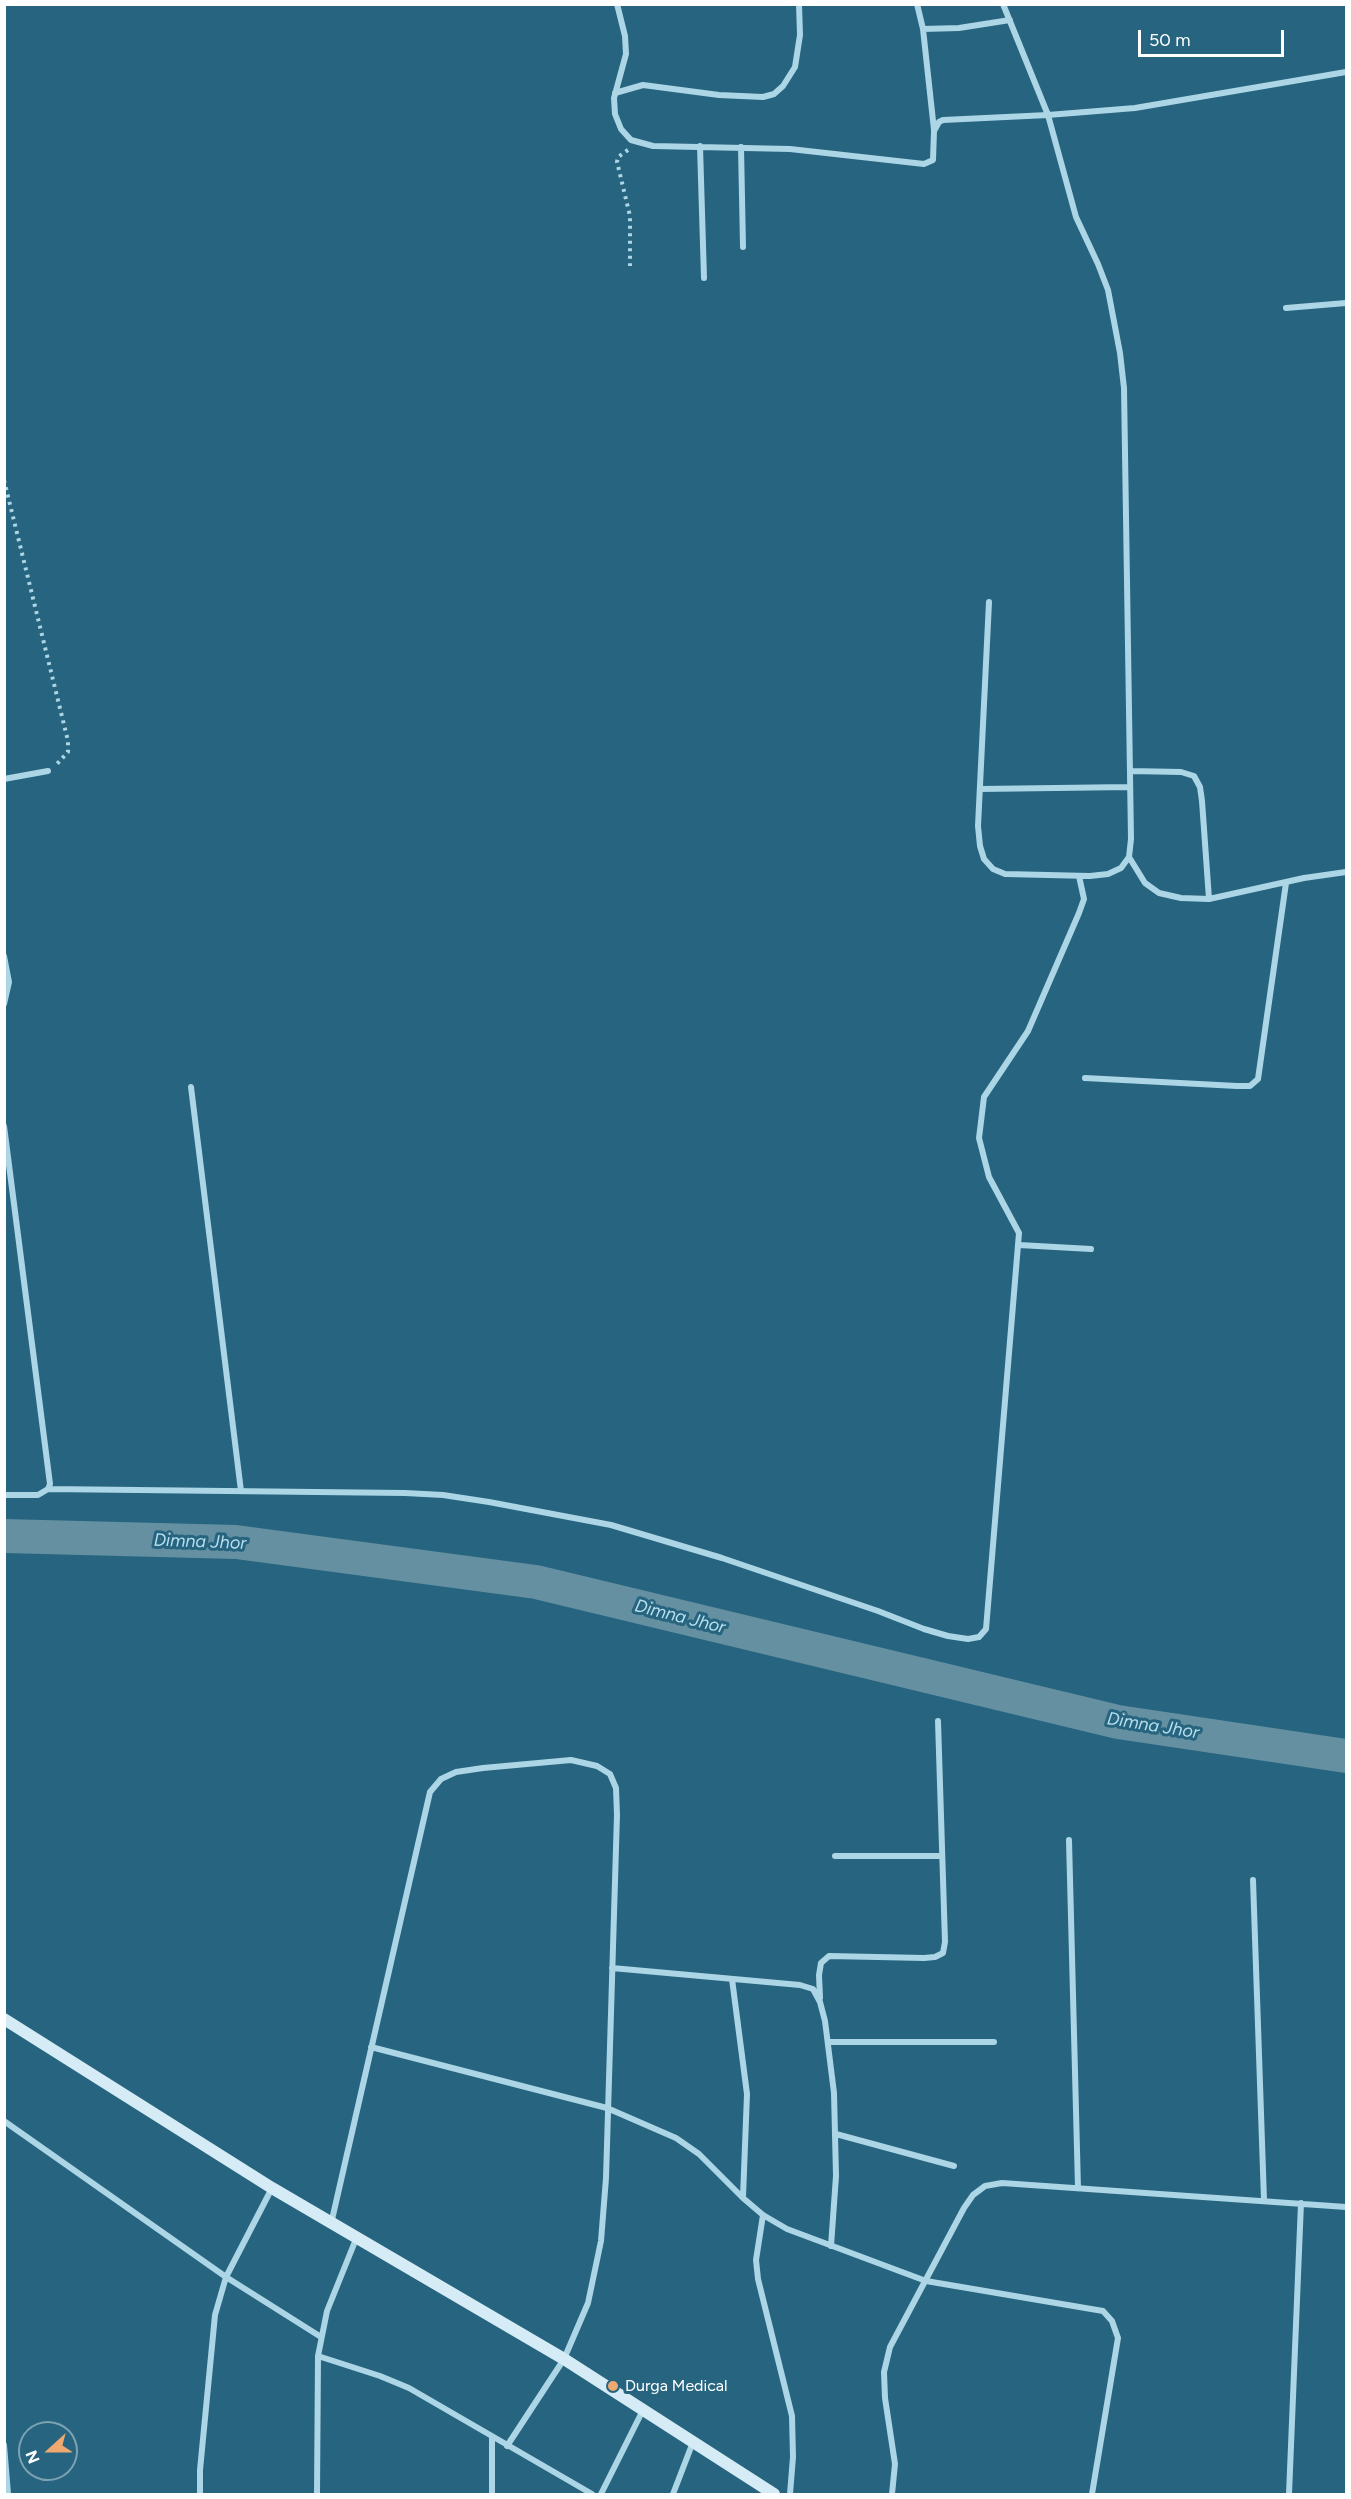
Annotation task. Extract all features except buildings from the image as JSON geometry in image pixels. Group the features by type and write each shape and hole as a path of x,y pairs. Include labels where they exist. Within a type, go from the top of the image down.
{"street":[{"path":"617,4 625,36 626,54 614,105 625,135 638,143 652,147 790,149 924,164 933,159 934,131 923,29 917,4"},
{"path":"615,93 643,85 718,95 763,97 774,94 783,86 795,67 800,35 799,4"},
{"path":"988,602 980,789 980,846 984,859 993,869 1005,874 1079,876 1108,874 1121,868 1129,857 1131,839 1124,388 1120,353 1107,290 1098,264 1076,217 1048,115 1003,4"},
{"path":"923,29 959,28 1010,20"},
{"path":"934,131 939,122 948,119 1048,115 1146,106 1347,72"},
{"path":"700,146 704,278"},
{"path":"741,147 743,248"},
{"path":"1286,308 1347,303"},
{"path":"4,779 48,771"},
{"path":"1130,771 1181,772 1194,776 1200,787 1202,801 1209,899"},
{"path":"980,789 1130,787"},
{"path":"1129,857 1145,883 1159,893 1181,898 1209,899 1347,872"},
{"path":"4,1495 38,1495 48,1489 443,1495 611,1525 722,1558 924,1629 968,1639 980,1637 986,1629 1019,1245 1019,1233 989,1177 979,1138 984,1097 1028,1031 1079,913 1084,899 1079,876"},
{"path":"1085,1078 1237,1086 1250,1086 1258,1079 1286,883"},
{"path":"4,956 9,988 4,1004"},
{"path":"191,1087 242,1491"},
{"path":"4,1126 50,1478 48,1489"},
{"path":"1019,1245 1091,1249"},
{"path":"831,2246 836,2176 836,2134 829,2042 820,2002 821,1963 829,1956 935,1958 943,1953 945,1942 938,1721"},
{"path":"331,2224 430,1792 441,1779 456,1772 571,1760 597,1766 610,1774 616,1788 617,1815 606,2178 596,2271 588,2303 564,2359 507,2446"},
{"path":"1069,1840 1078,2188"},
{"path":"835,1856 942,1856"},
{"path":"1253,1880 1264,2200"},
{"path":"612,1968 800,1985 813,1989 820,2002"},
{"path":"732,1979 747,2094 743,2198"},
{"path":"4,2019 331,2224 564,2359 774,2494"},
{"path":"829,2042 994,2042"},
{"path":"371,2047 607,2108 676,2138 699,2154 763,2215 787,2229 926,2281 1103,2311 1112,2321 1118,2338 1092,2494"},
{"path":"4,2121 226,2277 321,2337"},
{"path":"836,2134 954,2166"},
{"path":"892,2494 895,2464 885,2398 884,2372 890,2347 964,2208 973,2195 985,2186 1002,2183 1347,2207"},
{"path":"200,2494 200,2470 215,2315 226,2277 272,2188"},
{"path":"1289,2494 1301,2203"},
{"path":"763,2215 756,2260 758,2279 792,2416 793,2457 790,2494"},
{"path":"317,2494 318,2356 327,2311 356,2239"},
{"path":"318,2356 380,2376 408,2388 592,2494"},
{"path":"601,2494 643,2409"},
{"path":"492,2437 492,2494"},
{"path":"673,2494 693,2441"},
{"path":"4,2445 8,2494"}],"path":[{"path":"630,266 630,216 616,162 620,156 638,143"},
{"path":"4,480 68,741 68,752 62,761 48,771"}],"waterway":[{"name":"Dimna Jhor","path":"4,1536 236,1542 536,1582 1118,1722 1346,1756"}],"place":[{"name":"Durga Medical","path":"613,2386"}]}
